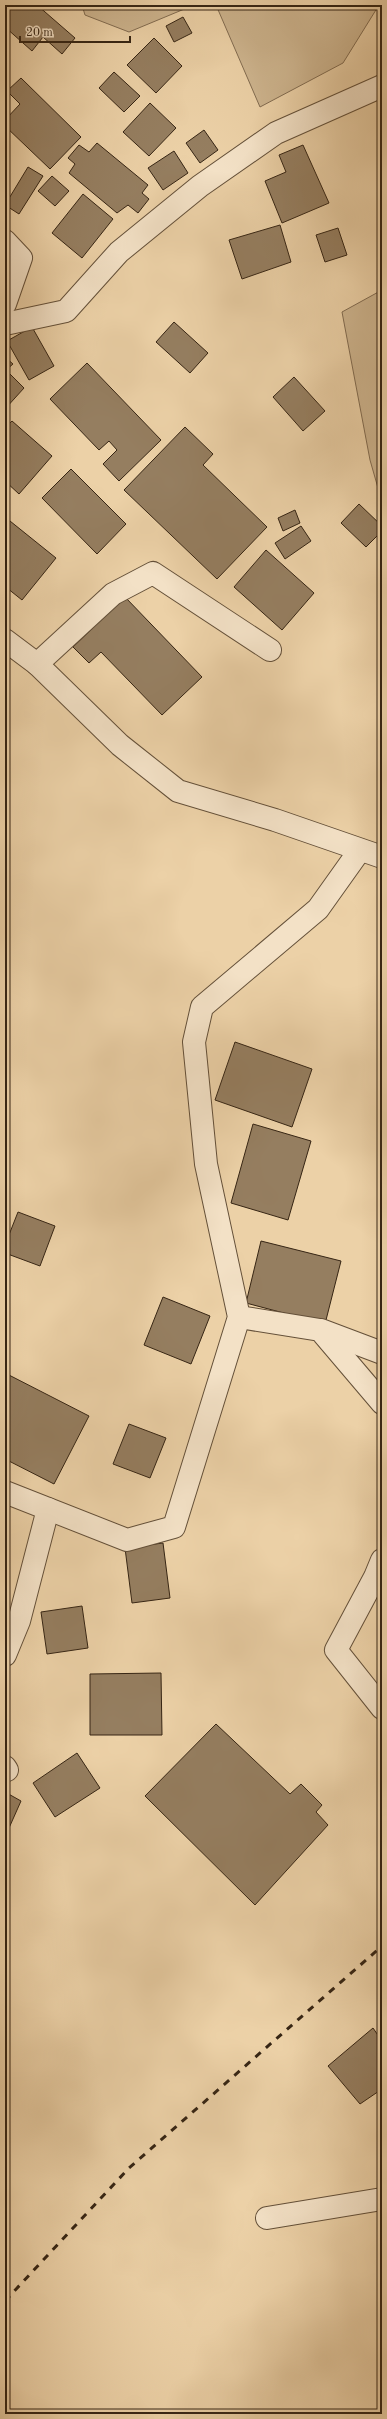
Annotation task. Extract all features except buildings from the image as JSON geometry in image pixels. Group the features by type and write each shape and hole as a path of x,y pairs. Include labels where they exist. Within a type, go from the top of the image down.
{"street":[{"path":"5,324 66,311 119,252 200,186 276,133 382,86"},
{"path":"5,241 21,258 5,304"},
{"path":"37,664 113,594 153,573 270,650"},
{"path":"5,640 37,664 120,746 178,791 275,820 382,857"},
{"path":"5,1492 127,1540 174,1527 239,1317 206,1164 194,1042 202,1007 318,909 360,850"},
{"path":"239,1317 320,1330 382,1353"},
{"path":"320,1330 382,1403"},
{"path":"5,1655 19,1621 48,1509"},
{"path":"382,1560 375,1577 336,1650 382,1708"},
{"path":"267,2218 382,2199"}],"shaded area":[{"path":"82,5 194,5 129,32 85,15"},
{"path":"216,5 379,5 343,63 260,107"},
{"path":"382,290 382,502 370,460 342,312"}],"railway":[{"path":"5,2301 129,2168 382,1946"}]}
